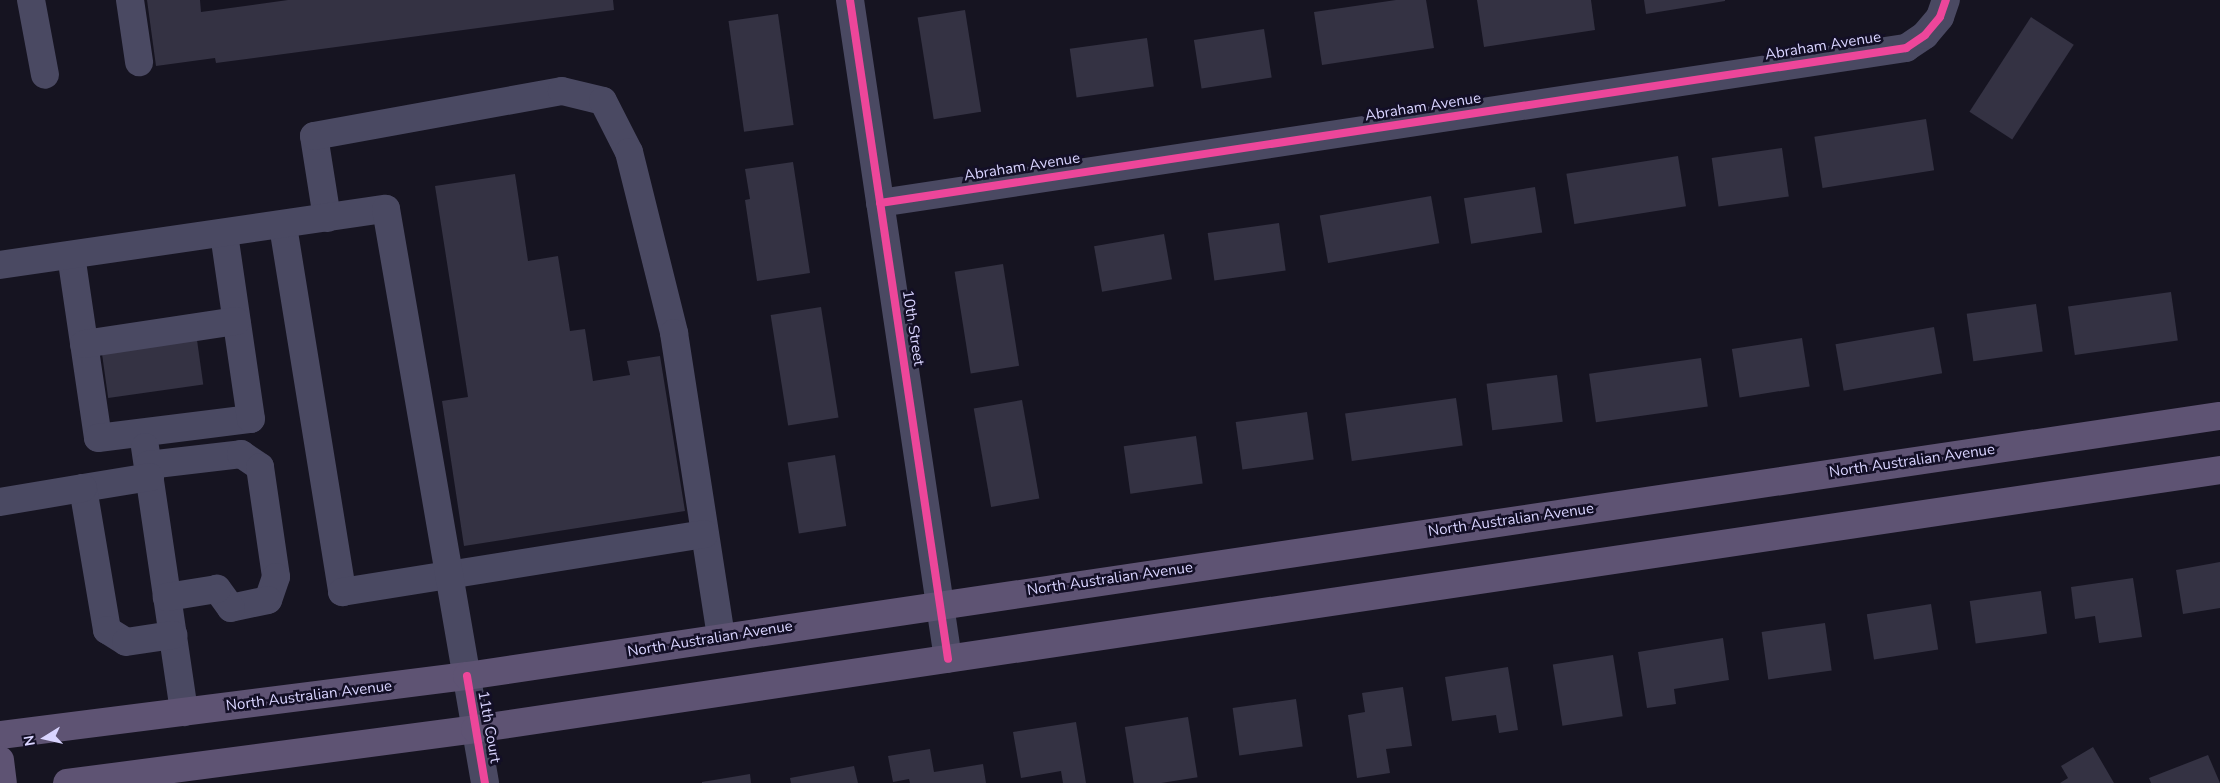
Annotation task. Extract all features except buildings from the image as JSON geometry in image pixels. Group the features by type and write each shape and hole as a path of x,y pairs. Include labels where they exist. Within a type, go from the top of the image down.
{"main road":[{"name":"North Australian Avenue","path":"0,735 467,676 941,604 2220,416"},
{"path":"67,783 475,729 2220,470"},
{"path":"0,760 3,783"}],"street":[{"path":"31,0 45,76"},
{"path":"130,0 139,62"},
{"name":"10th Street","path":"850,0 948,659"},
{"name":"Abraham Avenue","path":"880,202 1906,48 1925,35 1940,17 1946,0"},
{"path":"0,265 283,226 327,218 314,136 562,91 603,101 629,152 674,333 721,637"},
{"name":"11th Court","path":"327,218 386,210 485,783"},
{"path":"283,226 342,592 704,534"},
{"path":"71,255 98,438 251,419 224,234"},
{"path":"84,344 236,321"},
{"path":"143,433 184,712"},
{"path":"0,502 83,488 149,471 241,454 260,467 276,578 268,600 231,608 217,589 167,597"},
{"path":"83,488 106,630 126,642 173,635"}],"cycle path":[{"path":"850,0 948,659"},
{"path":"880,203 1906,48 1925,35 1940,17 1946,0"},
{"path":"467,676 485,783"}]}
